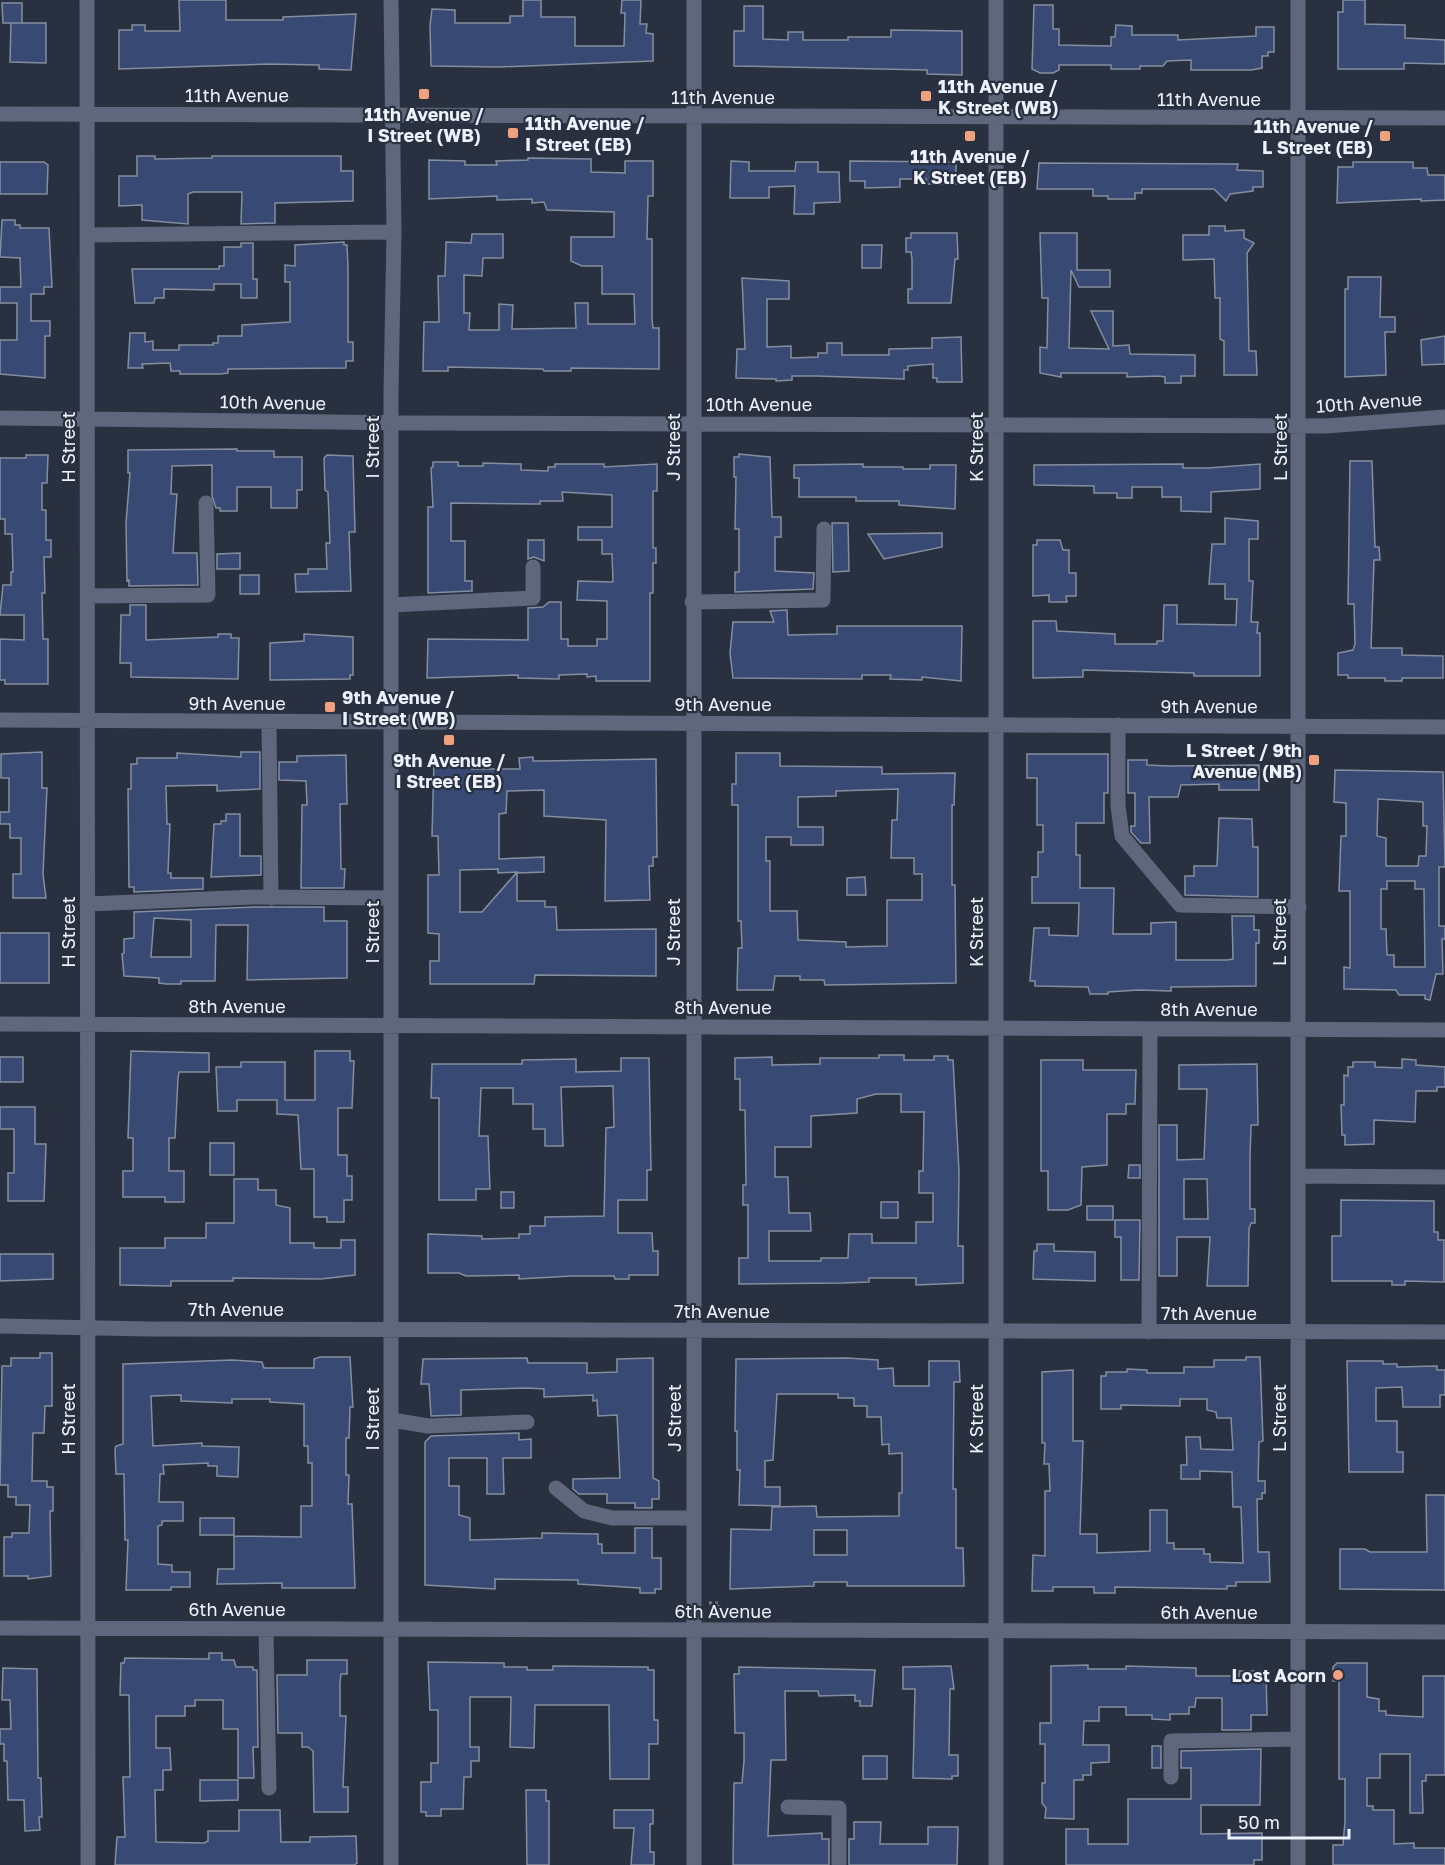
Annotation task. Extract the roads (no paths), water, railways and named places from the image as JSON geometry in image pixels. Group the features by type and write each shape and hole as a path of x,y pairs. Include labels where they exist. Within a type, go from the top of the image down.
{"street":[{"name":"H Street","path":"87,0 88,1865"},
{"name":"I Street","path":"391,0 394,232 391,423 391,1865"},
{"name":"J Street","path":"694,0 692,423 694,1865"},
{"name":"K Street","path":"996,0 996,1865"},
{"name":"L Street","path":"1298,0 1298,1865"},
{"name":"11th Avenue","path":"0,114 1445,118"},
{"path":"87,235 394,232"},
{"name":"10th Avenue","path":"0,418 391,423 1299,426 1445,417"},
{"path":"88,596 208,595 206,503"},
{"path":"692,602 823,600 824,529"},
{"path":"391,605 533,598 533,567"},
{"name":"9th Avenue","path":"0,720 1445,727"},
{"path":"269,723 271,898"},
{"path":"1118,725 1118,806 1122,836 1180,905 1299,906"},
{"path":"87,904 271,898 391,898"},
{"name":"8th Avenue","path":"0,1024 1445,1030"},
{"path":"1149,1029 1149,1332"},
{"path":"1299,1176 1445,1177"},
{"name":"7th Avenue","path":"0,1326 149,1329 1445,1332"},
{"path":"392,1420 429,1426 527,1422"},
{"path":"556,1488 584,1511 612,1518 693,1518"},
{"name":"6th Avenue","path":"0,1628 1445,1632"},
{"path":"266,1629 269,1788"},
{"path":"1171,1777 1171,1741 1298,1739"},
{"path":"788,1807 839,1808 839,1865"}],"place":[{"name":"11th Avenue / I Street (WB)","path":"424,94"},
{"name":"11th Avenue / K Street (WB)","path":"926,96"},
{"name":"11th Avenue / I Street (EB)","path":"513,133"},
{"name":"11th Avenue / K Street (EB)","path":"970,136"},
{"name":"11th Avenue / L Street (EB)","path":"1385,136"},
{"name":"9th Avenue / I Street (WB)","path":"330,707"},
{"name":"9th Avenue / I Street (EB)","path":"449,740"},
{"name":"L Street / 9th Avenue (NB)","path":"1314,760"},
{"name":"Lost Acorn","path":"1338,1675"}]}
